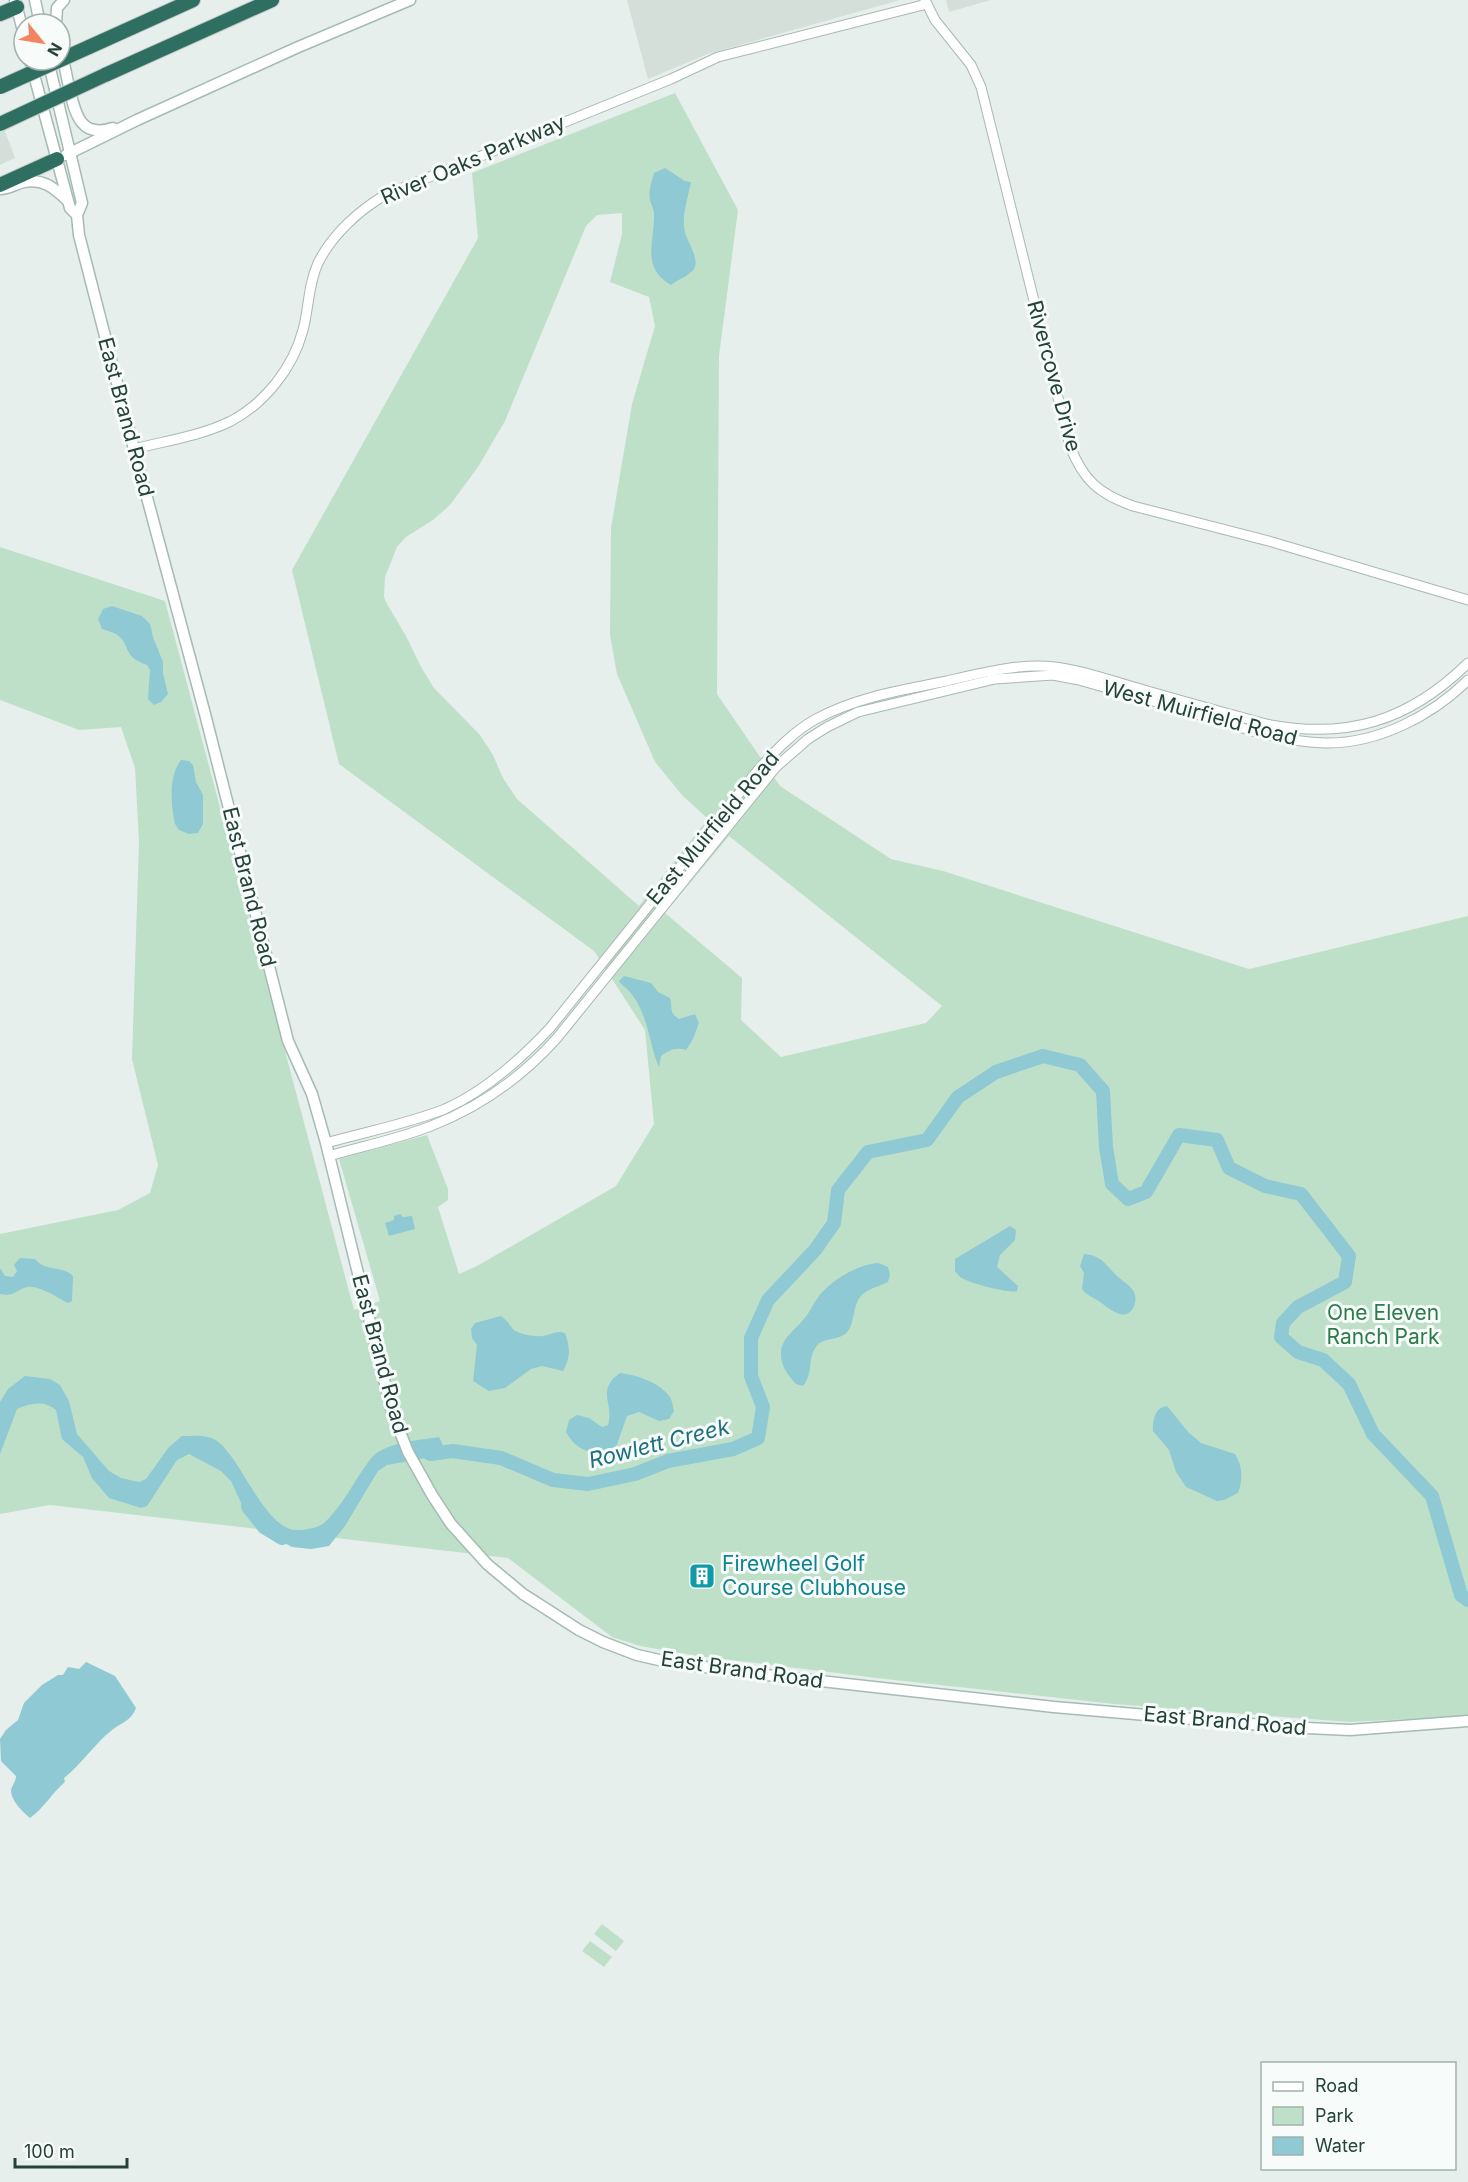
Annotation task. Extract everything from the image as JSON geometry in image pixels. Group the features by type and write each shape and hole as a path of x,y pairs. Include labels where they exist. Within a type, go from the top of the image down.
{"highway":[{"path":"0,87 193,0"},
{"path":"0,124 272,0"},
{"path":"0,14 16,3"},
{"path":"0,187 63,156"}],"main road":[{"path":"63,156 296,48 410,0"},
{"path":"16,3 36,1"},
{"name":"East Brand Road","path":"34,72 82,203 77,215 84,254 288,1041 312,1094 326,1143 393,1412 408,1452 432,1496 451,1524 487,1564 523,1594 579,1630 603,1642 668,1662 1054,1707 1285,1727 1350,1730 1468,1721"},
{"name":"East Brand Road","path":"50,72 68,200 70,208 77,215"},
{"path":"66,72 75,111 80,122 89,128 99,130 137,120"},
{"path":"0,187 7,189 25,182 40,181 51,186 68,200"}],"street":[{"name":"River Oaks Parkway","path":"134,448 204,431 230,421 268,393 283,374 295,352 303,329 312,280 328,247 352,219 385,195 671,79 718,57 926,2"},
{"name":"Rivercove Drive","path":"926,2 935,20 971,65 981,87 1070,446 1077,463 1086,476 1108,495 1133,506 1272,542 1468,600"},
{"name":"West Muirfield Road","path":"1204,707 1292,729 1349,728 1371,723 1414,705 1434,693 1468,663"},
{"name":"East Muirfield Road","path":"326,1143 447,1108 486,1085 510,1067 549,1028 758,770 801,730 830,712 848,704 890,693 992,671 1038,666 1080,672 1204,707"},
{"name":"West Muirfield Road","path":"954,689 995,679 1053,675 1079,680 1258,733 1285,739 1327,743 1362,739 1412,721 1440,704 1468,680"},
{"name":"East Muirfield Road","path":"329,1156 429,1127 491,1096 542,1055 557,1038 693,872 776,766 827,726 858,712 954,689"}],"shaded area":[{"path":"627,0 900,0 708,54 648,79"},
{"path":"946,0 991,0 949,12"},
{"path":"0,118 15,158 0,165"}],"green space":[{"name":"One Eleven Ranch Park","path":"675,93 738,210 719,356 717,694 780,786 891,859 943,871 1249,969 1468,916 1468,1716 1350,1722 1114,1704 698,1656 640,1646 612,1637 508,1558 50,1505 0,1514 0,1234 118,1210 150,1193 158,1165 132,1059 139,842 135,768 121,727 79,730 0,700 0,547 165,601 354,1310 380,1301 339,1159 427,1135 448,1189 448,1200 438,1207 459,1274 477,1266 616,1186 654,1124 645,1030 594,951 339,764 292,570 478,238 472,173","holes":["622,213 622,234 610,282 649,297 655,326 632,404 611,528 610,635 617,674 655,762 682,795 708,819 639,906 517,799 480,735 434,688 384,597 385,577 397,547 406,537 433,520 450,505 478,467 505,421 586,226 597,215","729,836 942,1006 926,1023 781,1057 741,1020 742,978 665,913"]},
{"path":"602,1924 624,1941 616,1951 594,1934"},
{"path":"590,1941 612,1957 604,1967 582,1951"}],"water":[{"path":"665,168 685,181 691,182 684,214 684,227 696,261 692,271 671,285 655,270 651,253 654,213 650,190 654,173"},
{"path":"112,606 142,616 150,624 163,662 168,694 161,702 154,705 148,699 150,670 147,665 133,658 124,642 116,634 102,629 98,619 103,609"},
{"path":"181,760 189,761 193,765 196,782 203,795 203,824 198,833 189,834 179,830 175,824 172,809 172,783"},
{"path":"624,976 651,983 658,992 670,998 672,1012 679,1019 695,1014 699,1023 686,1050 676,1049 664,1054 661,1056 659,1067 640,1008 619,981"},
{"path":"400,1214 403,1217 412,1216 415,1229 389,1236 385,1223 394,1220 394,1216"},
{"path":"1010,1226 1016,1230 1015,1240 1000,1255 997,1267 1018,1286 1017,1291 990,1288 959,1276 955,1271 955,1259"},
{"path":"1084,1254 1101,1260 1132,1289 1135,1301 1131,1311 1122,1314 1113,1311 1082,1289 1084,1273 1080,1266"},
{"path":"20,1258 35,1259 44,1266 63,1270 73,1276 72,1301 68,1303 32,1287 23,1288 12,1294 0,1294 0,1268 5,1276 13,1277 17,1271 14,1265"},
{"path":"878,1263 888,1267 890,1275 888,1282 861,1296 848,1331 841,1337 823,1341 816,1347 806,1381 803,1386 796,1384 787,1374 782,1362 781,1352 786,1338 831,1284 862,1266"},
{"path":"501,1316 514,1330 523,1334 539,1336 556,1332 565,1333 569,1352 563,1371 542,1366 531,1369 505,1388 489,1391 473,1381 477,1345 472,1338 471,1329 475,1323"},
{"path":"620,1373 633,1375 660,1387 670,1397 674,1411 669,1419 659,1421 639,1412 627,1416 616,1447 601,1451 582,1449 571,1440 566,1432 569,1420 577,1415 589,1418 602,1427 608,1425 610,1418 607,1392 613,1379"},
{"path":"25,1376 50,1379 60,1385 69,1401 77,1434 109,1471 121,1478 139,1482 146,1479 169,1447 182,1436 209,1437 226,1450 275,1519 286,1527 298,1530 324,1523 340,1505 370,1459 380,1451 404,1442 439,1437 447,1454 387,1465 378,1471 345,1526 329,1546 311,1549 292,1547 279,1540 242,1505 231,1481 221,1471 189,1454 177,1460 147,1506 141,1508 109,1498 92,1478 83,1457 62,1439 56,1410 47,1405 32,1404 17,1409 0,1454 0,1402 8,1389"},
{"path":"1167,1406 1189,1433 1201,1443 1235,1454 1240,1464 1241,1474 1238,1493 1217,1501 1186,1487 1176,1472 1169,1450 1153,1431 1157,1412"},
{"path":"86,1662 115,1676 136,1708 129,1718 112,1730 64,1778 65,1782 30,1818 13,1798 11,1790 16,1776 1,1761 0,1739 6,1730 18,1720 24,1703 42,1685 58,1675 63,1675 68,1667 79,1669"}],"waterway":[{"name":"Rowlett Creek","path":"430,1454 453,1451 501,1458 553,1480 588,1484 635,1474 668,1461 733,1449 758,1438 763,1407 751,1376 751,1338 768,1300 815,1250 834,1223 838,1190 868,1152 927,1140 958,1097 996,1072 1043,1056 1080,1065 1103,1091 1106,1147 1112,1184 1128,1199 1146,1192 1179,1135 1217,1140 1229,1168 1265,1186 1301,1194 1349,1256 1345,1282 1298,1307 1283,1323 1281,1337 1298,1352 1323,1360 1349,1384 1373,1434 1432,1496 1461,1595 1468,1600"},
{"name":"Rowlett Creek","path":"248,1507 264,1527 282,1538"}],"place":[{"name":"Firewheel Golf Course Clubhouse","path":"702,1576"}]}
